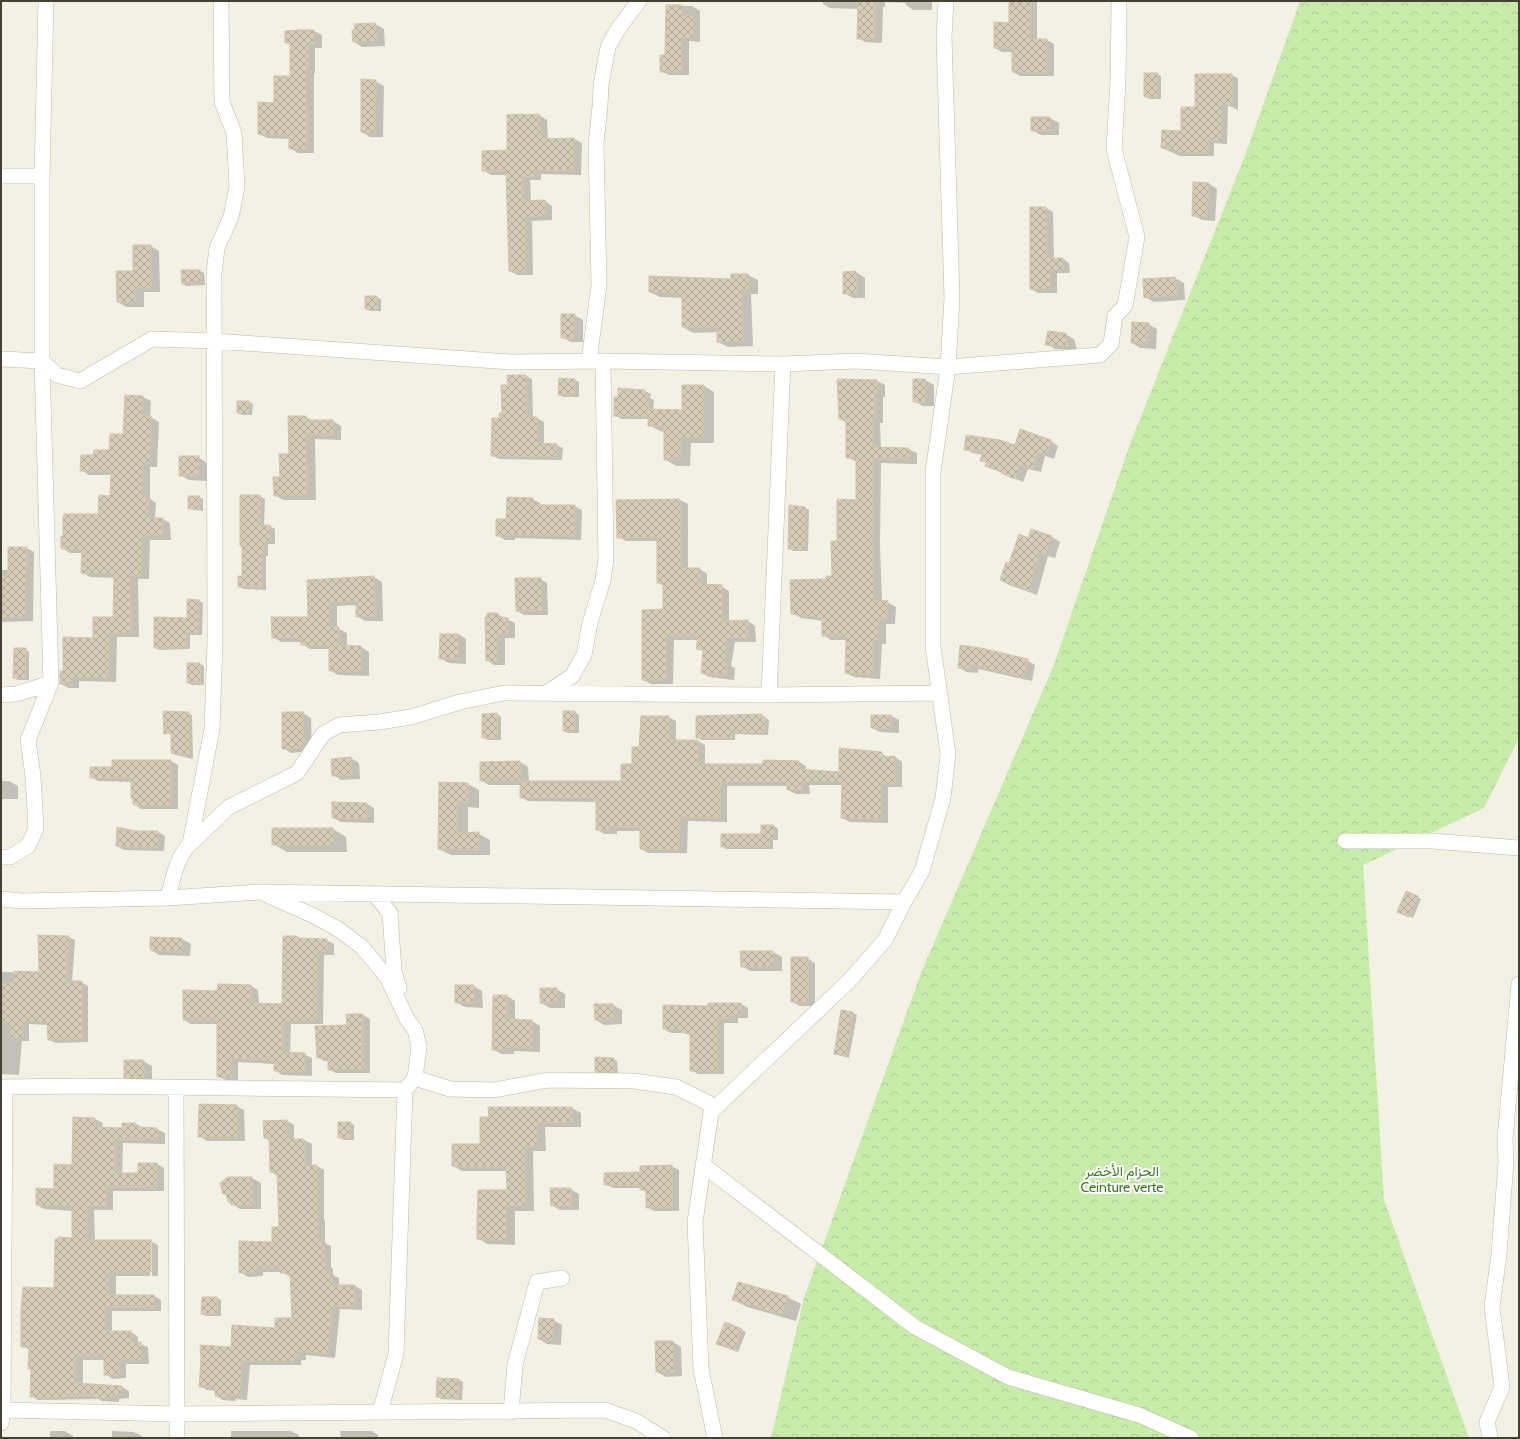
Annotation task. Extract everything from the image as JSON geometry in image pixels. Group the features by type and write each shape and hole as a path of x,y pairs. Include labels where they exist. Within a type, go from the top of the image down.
{"street":[{"path":"1,857 10,857 28,846 36,829 33,776 28,740 51,683 42,361 42,176 46,1"},
{"path":"190,844 212,721 215,642 214,273 217,248 231,217 237,187 234,133 222,102 222,1"},
{"path":"545,694 572,676 584,655 590,623 603,580 606,559 596,361 599,285 596,143 601,85 608,47 618,29 639,1"},
{"path":"715,1438 701,1369 694,1222 711,1112 849,981 885,940 904,902 922,871 943,798 948,754 933,646 933,472 948,367 952,298 944,37 946,1"},
{"path":"1,359 42,361 57,375 80,381 152,339 215,341 511,362 596,361 783,364 856,361 948,367 1100,355 1111,344 1116,316 1125,306 1137,237 1114,149 1118,82 1119,1"},
{"path":"1,176 42,176"},
{"path":"769,695 783,364"},
{"path":"1,695 16,694 51,683"},
{"path":"168,898 184,849 229,807 297,773 323,734 339,725 379,722 411,717 460,702 504,693 769,695 939,693"},
{"path":"1345,841 1432,841 1519,848"},
{"path":"1,899 22,901 168,898 259,892 904,902"},
{"path":"259,892 312,914 338,929 362,947 387,977 407,1018 415,1030 419,1046 416,1078 405,1090 396,1354 380,1412"},
{"path":"374,894 390,913 394,971 407,1018"},
{"path":"1490,1438 1487,1422 1502,1387 1492,1306 1499,1254 1506,1162 1506,1139 1519,984"},
{"path":"416,1078 450,1088 494,1090 548,1080 634,1080 676,1087 716,1107"},
{"path":"405,1090 81,1086 3,1087 2,1414 511,1412 605,1410 636,1421 663,1438"},
{"path":"176,1087 177,1438"},
{"path":"703,1165 915,1327 1008,1377 1139,1415 1191,1438"},
{"path":"511,1412 515,1365 537,1282 562,1278"}],"green space":[{"name":"الحزام الأخضر Ceinture verte","path":"1300,1 1519,1 1519,738 1484,808 1363,865 1384,1200 1469,1438 771,1438 804,1298 921,973 1053,667 1130,444 1246,153"}],"building":[{"path":"858,1 876,1 875,39 857,39"},
{"path":"1009,1 1031,1 1030,39 1047,39 1047,73 1012,72 1012,48 994,48 994,22 1009,23"},
{"path":"666,5 682,5 682,16 693,16 693,38 681,38 682,72 660,72 660,55 665,55"},
{"path":"375,23 377,41 353,42 352,30 355,30 354,24"},
{"path":"314,30 314,44 308,44 308,69 306,69 307,149 289,149 289,135 258,134 258,102 274,103 274,76 290,76 290,43 285,43 285,31"},
{"path":"1144,73 1158,73 1157,97 1144,97"},
{"path":"1195,74 1232,74 1232,107 1222,102 1221,141 1208,140 1208,153 1173,152 1173,149 1161,148 1162,130 1181,131 1181,107 1195,107"},
{"path":"361,79 376,80 375,133 361,132"},
{"path":"539,114 541,138 543,139 574,138 573,171 534,170 534,176 523,177 524,201 545,200 545,216 525,217 525,272 509,271 506,171 482,171 482,151 507,150 507,115"},
{"path":"1031,117 1050,117 1050,131 1031,131"},
{"path":"1193,182 1209,183 1207,217 1192,216"},
{"path":"1030,207 1046,207 1047,258 1063,258 1063,270 1050,270 1050,289 1030,289"},
{"path":"133,245 151,245 151,288 135,288 135,302 117,302 116,271 133,271"},
{"path":"181,270 200,270 201,283 182,284"},
{"path":"856,271 857,293 843,294 843,272"},
{"path":"731,274 748,274 749,289 742,289 743,341 717,342 717,327 682,327 682,293 649,292 649,276 731,279"},
{"path":"1175,277 1177,295 1144,298 1143,279"},
{"path":"365,296 377,296 377,310 365,309"},
{"path":"561,314 575,314 574,338 561,338"},
{"path":"1132,322 1149,323 1147,344 1131,343"},
{"path":"1048,331 1066,333 1068,346 1045,345"},
{"path":"507,375 526,375 527,417 537,417 538,443 557,444 556,457 491,456 492,418 499,418 499,413 502,413 501,385 508,385"},
{"path":"559,378 575,379 575,396 558,395"},
{"path":"837,379 877,380 877,393 875,393 875,419 872,419 873,447 909,448 909,459 873,459 872,540 874,600 888,601 887,620 878,620 878,640 873,640 872,675 845,673 845,636 822,636 822,618 791,614 790,580 826,579 826,576 832,576 831,541 837,541 837,499 856,500 856,458 846,458 846,419 839,419"},
{"path":"913,379 925,379 925,402 913,402"},
{"path":"682,385 704,385 703,437 680,437 680,460 664,460 664,426 648,426 648,409 682,410"},
{"path":"618,388 645,390 645,395 648,395 648,417 614,416 614,397 618,397"},
{"path":"125,395 143,396 142,416 151,416 150,463 143,463 142,497 148,497 148,518 163,518 163,535 142,536 141,575 130,575 131,633 109,633 108,678 72,677 71,684 60,684 60,671 63,671 63,637 93,638 93,617 113,617 114,574 81,573 82,549 61,549 61,536 63,536 64,514 98,514 99,495 110,496 111,471 80,471 81,455 93,455 94,450 109,450 110,434 123,434"},
{"path":"237,401 249,401 249,414 237,413"},
{"path":"288,416 306,416 306,420 333,420 333,435 306,435 307,495 274,496 273,477 280,477 279,454 289,454"},
{"path":"1020,429 1051,440 1046,455 1037,452 1033,469 1020,465 1015,479 1001,473 1002,472 985,466 986,462 980,461 983,452 964,450 966,435 1000,440 1015,445"},
{"path":"179,456 199,456 198,476 179,476"},
{"path":"240,495 260,495 260,525 270,525 270,542 264,542 262,554 262,587 238,587 238,576 242,576 242,546 240,546"},
{"path":"188,496 199,496 200,509 188,509"},
{"path":"507,497 533,498 533,505 575,505 574,536 507,534 507,536 496,536 496,519 506,519"},
{"path":"680,499 681,568 700,568 700,584 722,585 722,621 748,620 748,638 727,638 724,663 727,663 726,676 701,673 703,650 696,649 698,636 666,636 666,680 642,680 642,610 663,609 663,583 657,583 657,537 617,538 616,500"},
{"path":"789,505 805,507 805,550 788,549"},
{"path":"1031,529 1052,536 1046,554 1039,552 1029,591 1000,580 1006,562 1009,563 1019,534 1028,538"},
{"path":"8,547 27,547 25,617 1,617 1,576 8,576"},
{"path":"374,576 375,616 356,617 356,601 330,602 329,627 339,627 339,645 361,646 361,671 329,671 329,645 301,645 301,638 272,638 271,617 308,617 307,580"},
{"path":"515,578 541,578 542,611 516,611"},
{"path":"187,599 199,600 198,633 186,633 186,648 154,648 154,617 187,618"},
{"path":"487,613 498,613 498,617 508,618 508,634 497,634 497,661 486,661 485,617 487,617"},
{"path":"440,634 458,634 458,659 439,659"},
{"path":"960,645 981,648 1028,659 1024,677 970,665 970,669 958,668"},
{"path":"14,648 26,648 25,678 13,678"},
{"path":"187,663 200,663 201,683 187,683"},
{"path":"163,711 189,712 189,757 171,753 171,733 164,734"},
{"path":"563,711 575,711 575,732 563,731"},
{"path":"282,712 303,712 303,748 282,749"},
{"path":"497,713 497,738 482,738 482,714"},
{"path":"762,714 762,717 765,717 764,733 732,732 732,738 696,738 696,716"},
{"path":"871,715 891,715 891,729 871,728"},
{"path":"641,716 669,716 669,740 698,740 698,764 763,764 763,760 799,761 799,769 839,772 839,748 882,752 882,757 895,756 895,784 881,783 881,819 841,818 842,783 839,783 839,781 802,782 802,790 787,790 787,782 720,782 720,818 680,817 679,850 640,849 640,827 609,827 609,830 596,830 596,798 520,798 520,781 621,781 621,764 632,764 632,747 639,747"},
{"path":"351,757 352,775 332,776 331,759"},
{"path":"112,760 171,760 171,805 133,805 133,798 131,798 131,778 90,778 90,767 112,767"},
{"path":"520,761 520,780 480,781 480,762"},
{"path":"439,782 468,783 468,802 457,801 456,833 479,832 479,849 438,849"},
{"path":"332,802 367,803 367,819 332,818"},
{"path":"761,825 774,825 774,838 770,838 769,847 721,847 721,834 761,834"},
{"path":"117,827 136,831 158,831 158,847 116,846"},
{"path":"272,828 333,828 334,845 272,845"},
{"path":"1406,891 1418,896 1409,917 1397,912"},
{"path":"38,935 69,936 66,981 82,981 82,1039 48,1040 47,1022 23,1021 22,1038 10,1038 11,1022 1,1022 1,983 14,983 14,971 39,972"},
{"path":"283,936 327,939 327,951 317,951 316,1020 284,1021 282,1052 305,1053 304,1072 274,1071 274,1061 231,1058 231,1077 217,1077 217,1020 183,1020 183,990 217,991 218,984 251,985 251,1003 282,1004"},
{"path":"150,937 182,938 182,951 150,950"},
{"path":"740,951 773,951 773,966 741,967"},
{"path":"791,957 808,957 808,1003 791,1002"},
{"path":"455,985 474,985 474,1003 455,1003"},
{"path":"540,988 557,988 557,1003 540,1003"},
{"path":"493,995 507,995 507,1019 532,1020 532,1048 506,1047 506,1050 492,1050"},
{"path":"708,1003 741,1003 741,1014 731,1015 731,1019 717,1019 717,1071 690,1071 690,1033 682,1033 682,1030 663,1029 663,1005 708,1006"},
{"path":"594,1004 613,1004 614,1020 595,1020"},
{"path":"841,1010 853,1012 846,1056 834,1054"},
{"path":"346,1014 363,1014 364,1069 328,1070 328,1057 317,1058 315,1026 347,1025"},
{"path":"595,1057 614,1058 614,1072 595,1072"},
{"path":"124,1060 144,1060 144,1078 124,1078"},
{"path":"199,1104 237,1105 237,1137 198,1137"},
{"path":"488,1107 572,1107 572,1123 537,1122 537,1147 524,1147 525,1206 506,1206 506,1241 477,1239 477,1220 478,1190 507,1190 506,1167 452,1166 452,1144 480,1144 480,1117 489,1117"},
{"path":"73,1117 95,1118 95,1127 122,1128 122,1123 136,1123 136,1127 157,1128 158,1140 115,1139 115,1173 138,1173 138,1163 157,1163 156,1188 106,1187 106,1206 87,1206 87,1240 151,1240 151,1272 108,1272 108,1295 154,1295 154,1308 105,1307 105,1331 131,1331 131,1342 141,1342 141,1360 119,1360 119,1375 104,1375 104,1356 76,1356 75,1383 122,1386 122,1395 111,1395 111,1398 93,1397 93,1395 30,1397 31,1369 28,1369 29,1347 21,1347 21,1310 23,1287 54,1288 55,1239 58,1239 58,1237 72,1238 72,1206 36,1205 36,1188 54,1189 54,1164 72,1165"},
{"path":"287,1120 287,1139 304,1139 305,1165 317,1165 318,1241 324,1241 324,1263 326,1264 326,1273 332,1273 332,1285 355,1285 355,1306 332,1306 328,1354 299,1351 299,1356 294,1356 294,1361 242,1361 240,1396 215,1396 215,1388 199,1387 201,1359 200,1345 231,1347 232,1325 275,1328 275,1318 292,1318 290,1273 280,1273 280,1268 256,1268 256,1272 239,1273 239,1241 272,1242 272,1227 279,1227 277,1172 270,1172 269,1138 264,1138 263,1121"},
{"path":"338,1122 351,1122 350,1138 338,1138"},
{"path":"672,1165 672,1207 646,1208 646,1190 640,1190 640,1185 604,1185 604,1173 640,1172 640,1166"},
{"path":"228,1177 252,1177 252,1205 231,1205 231,1202 228,1202 226,1194 223,1194 220,1183"},
{"path":"550,1188 571,1188 571,1206 551,1206"},
{"path":"738,1282 788,1296 782,1314 732,1300"},
{"path":"202,1297 217,1297 217,1314 201,1314"},
{"path":"539,1318 554,1319 552,1341 538,1339"},
{"path":"725,1322 742,1329 734,1350 716,1344"},
{"path":"655,1341 673,1341 674,1372 656,1372"},
{"path":"437,1378 459,1379 459,1398 436,1397"}]}
